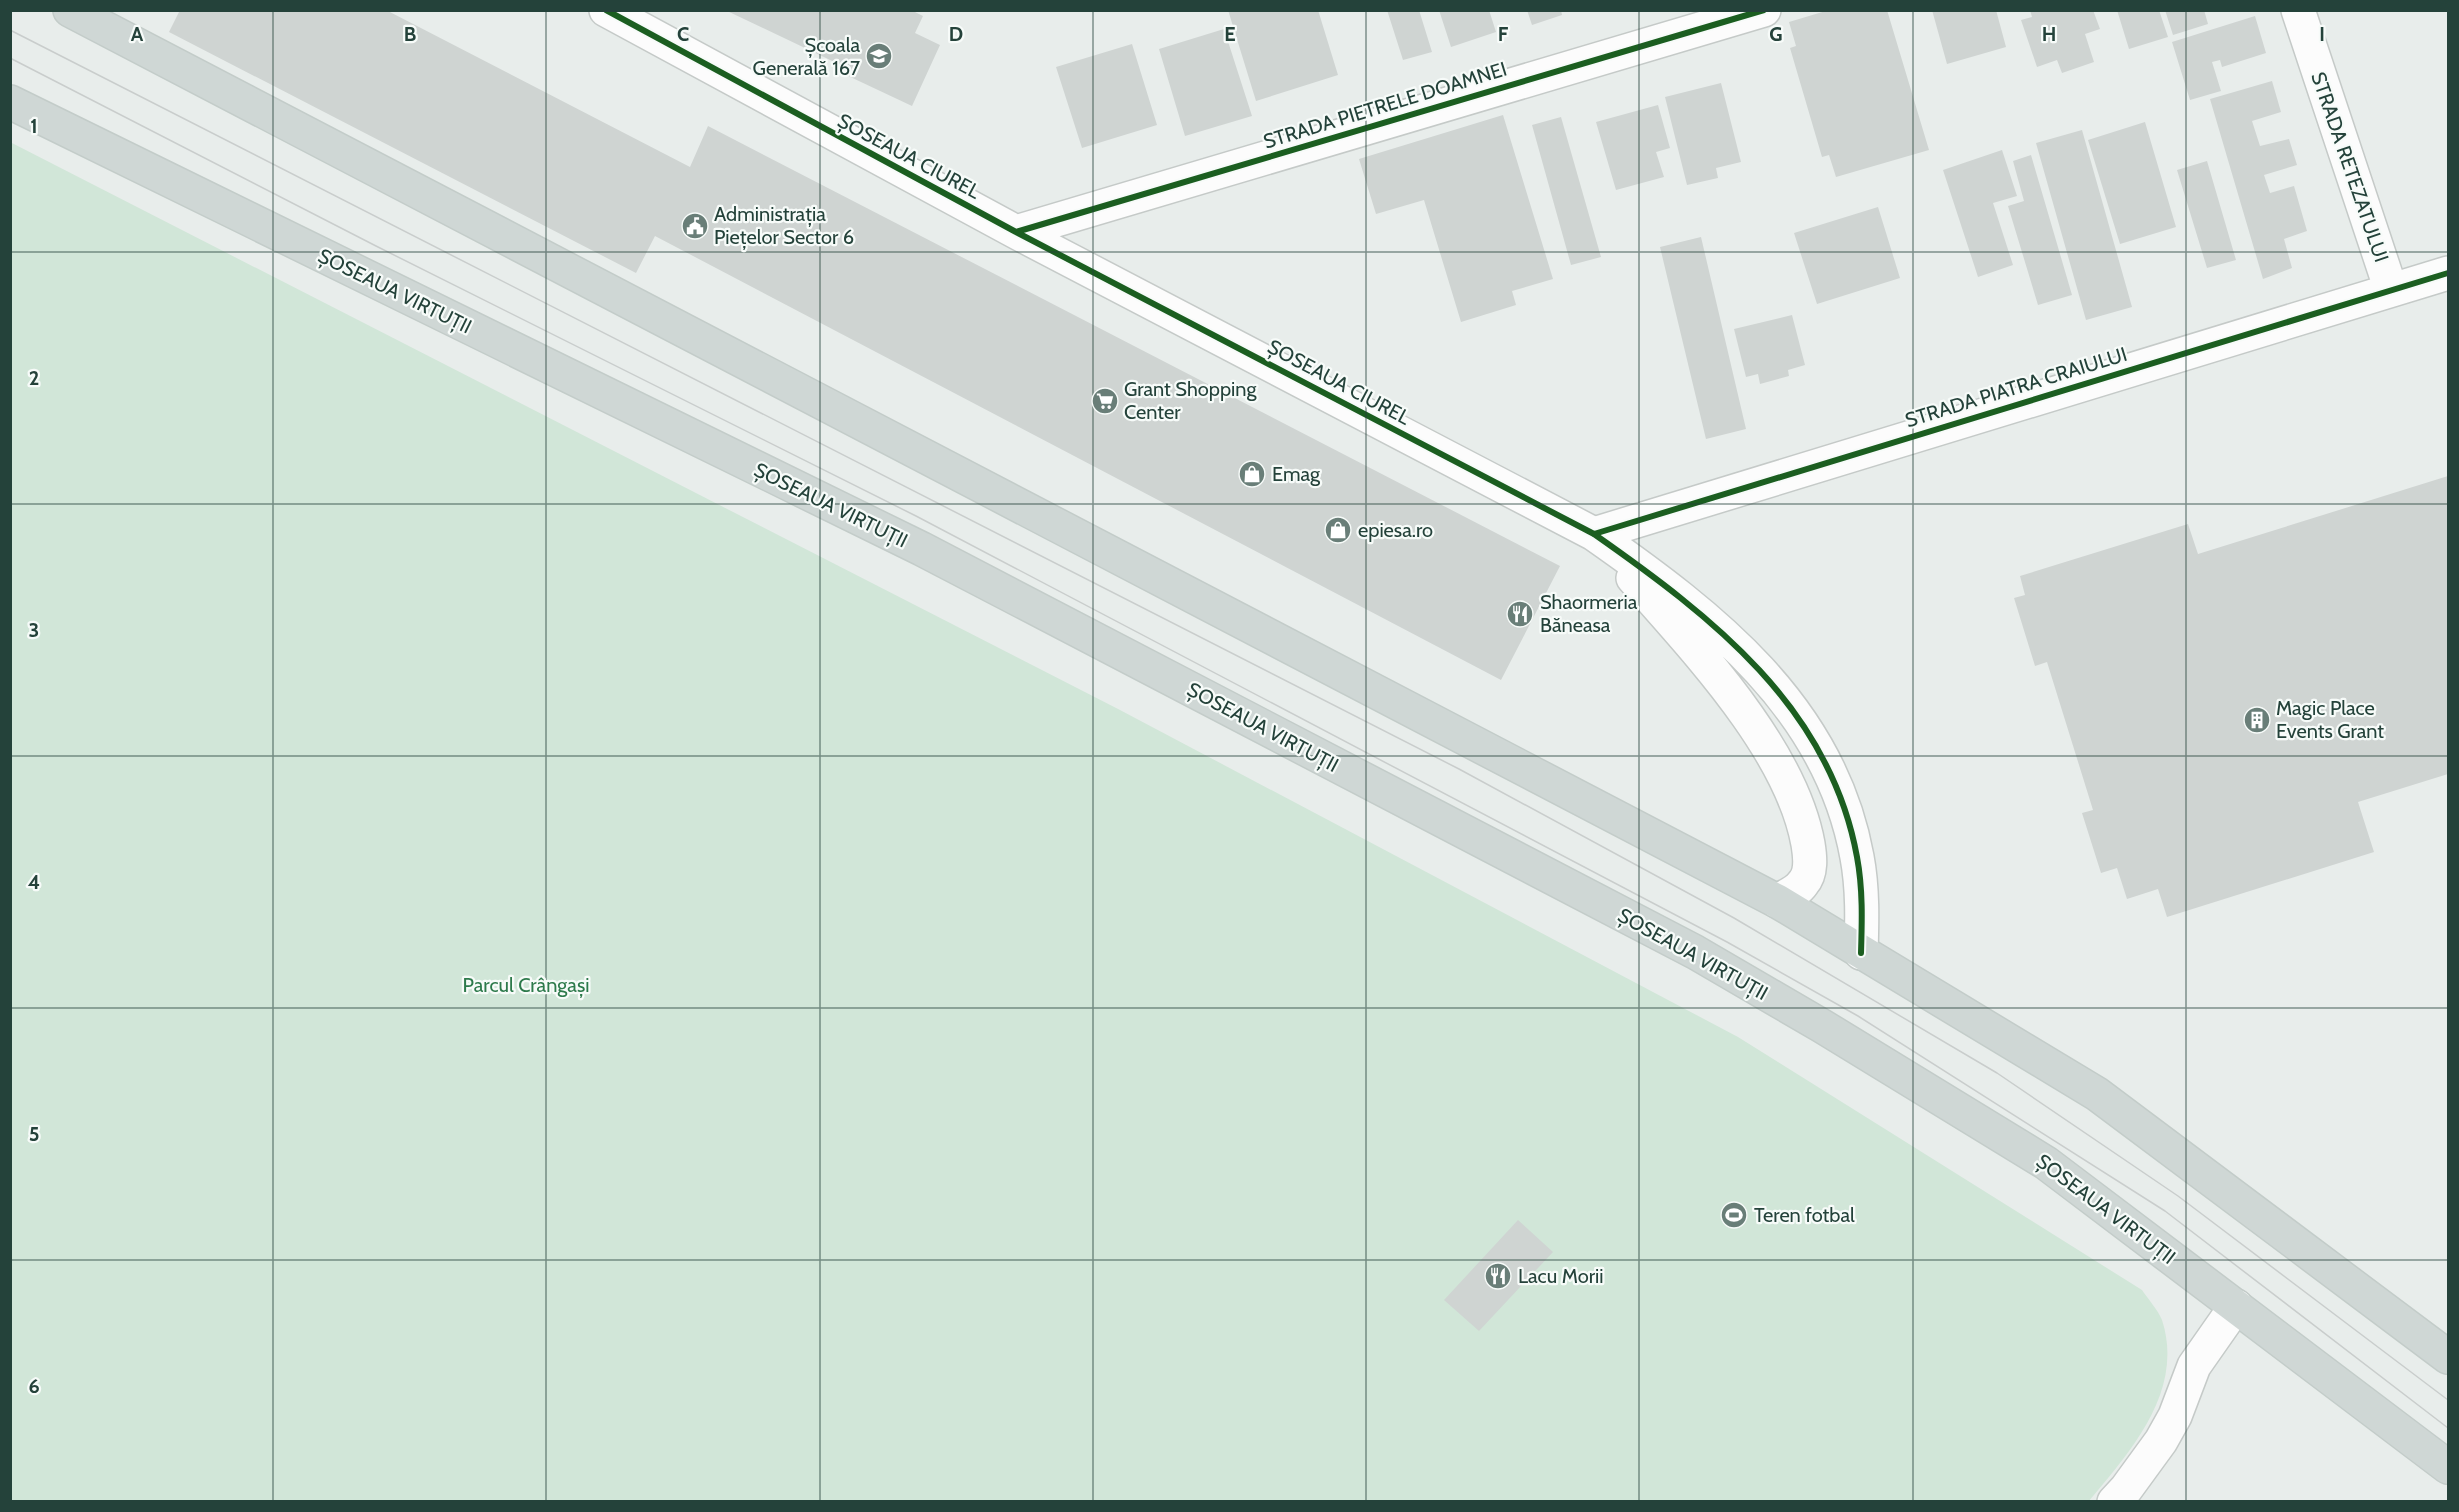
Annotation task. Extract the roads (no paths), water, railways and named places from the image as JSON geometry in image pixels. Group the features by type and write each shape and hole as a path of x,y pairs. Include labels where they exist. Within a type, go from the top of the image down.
{"main road":[{"path":"70,10 1777,901 2097,1094 2448,1357"},
{"name":"ȘOSEAUA VIRTUȚII","path":"10,102 922,549 1695,952 1822,1026 2046,1163 2448,1467"}],"street":[{"name":"ȘOSEAUA CIUREL","path":"606,10 1016,232 1594,534 1666,585 1764,673 1809,735 1843,802 1852,834 1863,901 1861,953"},
{"name":"STRADA PIETRELE DOAMNEI","path":"1016,232 1764,10"},
{"name":"STRADA RETEZATULUI","path":"2298,10 2391,290"},
{"name":"STRADA PIATRA CRAIULUI","path":"1594,534 2448,273"},
{"name":"ȘOSEAUA CIUREL","path":"1594,534 1677,629 1744,712 1790,790 1806,831 1810,869 1804,882 1794,892 1777,901"},
{"path":"2114,1502 2161,1441 2175,1416 2194,1366 2236,1306"}],"tram line":[{"path":"10,30 1459,769 1734,918 1997,1073 2178,1196 2448,1400"},
{"path":"10,58 376,246 916,516 1727,942 1858,1016 2165,1211 2448,1428"}],"place":[{"name":"Școala Generală 167","path":"879,56"},
{"name":"Administrația Piețelor Sector 6","path":"695,226"},
{"name":"Grant Shopping Center","path":"1105,401"},
{"name":"Emag","path":"1252,474"},
{"name":"epiesa.ro","path":"1338,530"},
{"name":"Shaormeria Băneasa","path":"1520,614"},
{"name":"Magic Place Events Grant","path":"2257,720"},
{"name":"Teren fotbal","path":"1734,1215"},
{"name":"Lacu Morii","path":"1498,1276"}],"park label":[{"name":"Parcul Crângași","path":"526,985"}]}
